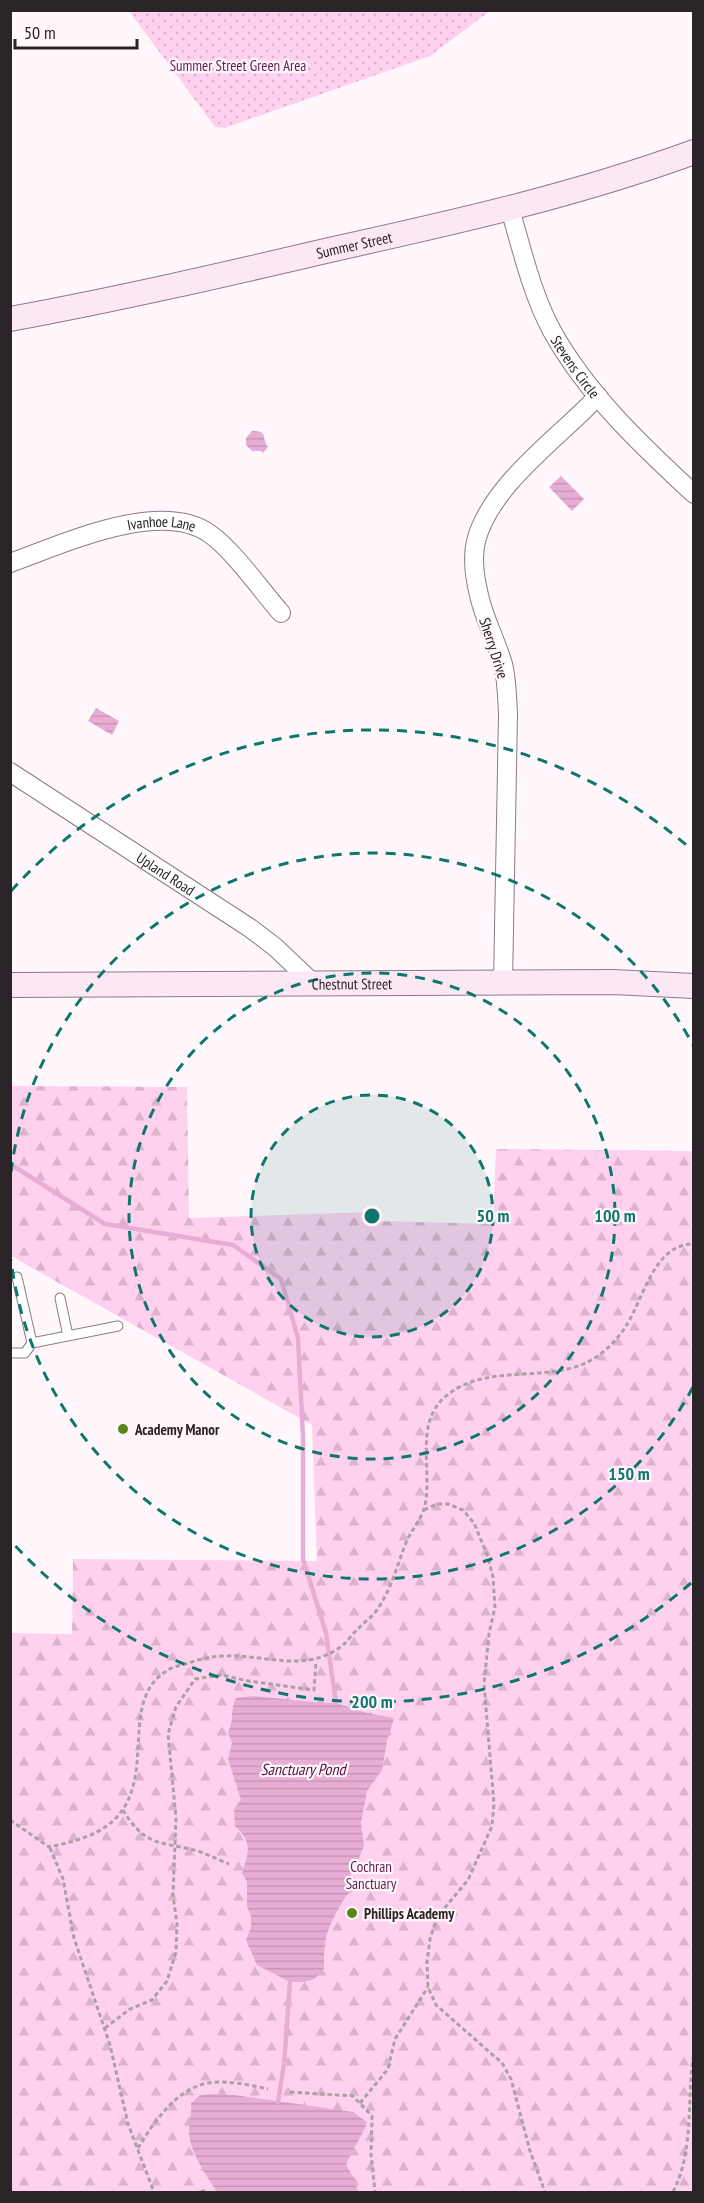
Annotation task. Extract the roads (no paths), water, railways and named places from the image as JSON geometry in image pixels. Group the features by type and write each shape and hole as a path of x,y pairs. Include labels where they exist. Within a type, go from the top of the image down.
{"street":[{"name":"Summer Street","path":"10,319 120,298 510,209 617,179 693,152"},
{"name":"Stevens Circle","path":"510,209 537,297 567,355 620,422 693,494"},
{"name":"Sherry Drive","path":"503,982 508,714 506,682 498,650 483,613 474,556 477,540 489,510 500,494 598,396"},
{"name":"Ivanhoe Lane","path":"10,563 101,531 150,521 179,522 208,532 221,543 280,613"},
{"name":"Upland Road","path":"10,772 250,928 275,947 313,983"},
{"name":"Chestnut Street","path":"10,985 622,982 693,986"}],"lane":[{"path":"17,1277 32,1343"},
{"path":"60,1298 68,1336"},
{"path":"10,1353 25,1353 32,1343 118,1326"}],"water":[{"path":"252,431 261,432 264,436 268,447 263,453 252,451 246,445 246,438"},
{"path":"561,476 584,499 572,511 549,487"},
{"path":"96,708 119,721 112,735 88,721"},
{"name":"Sanctuary Pond","path":"253,1696 336,1703 367,1713 394,1718 382,1770 367,1791 361,1823 364,1846 359,1858 352,1865 351,1876 354,1890 344,1900 328,1931 324,1969 314,1979 304,1982 290,1982 257,1965 246,1940 251,1927 251,1915 247,1907 247,1882 242,1873 248,1848 245,1837 235,1826 234,1811 241,1800 228,1759 232,1743 228,1732 236,1698"},
{"path":"212,2094 353,2112 367,2122 346,2165 355,2180 358,2192 217,2192 195,2155 189,2132 191,2103 201,2095"}],"waterway":[{"path":"10,1164 105,1224 233,1245 281,1279 298,1338 303,1437 303,1559 326,1633 336,1703"},
{"path":"278,2102 284,2064 290,1982"}],"place":[{"name":"Academy Manor","path":"123,1429"},
{"name":"Phillips Academy","path":"352,1913"}],"park label":[{"name":"Summer Street Green Area","path":"238,65"},
{"name":"Cochran Sanctuary","path":"371,1874"}]}
